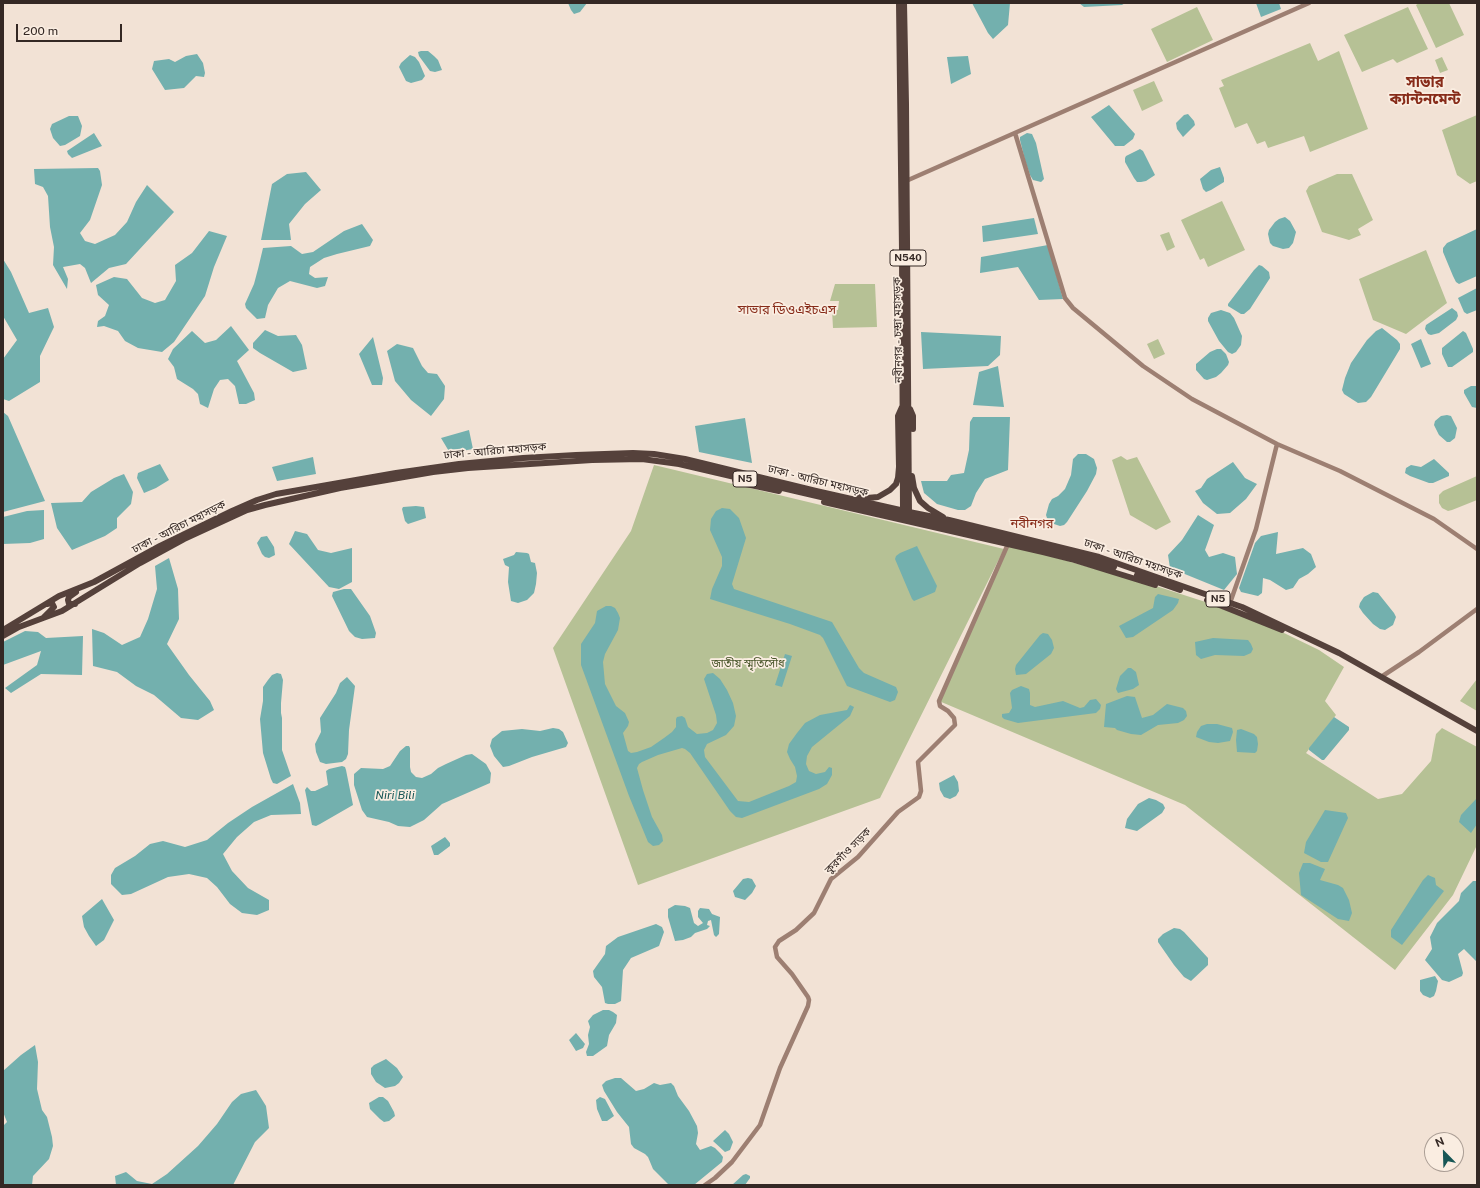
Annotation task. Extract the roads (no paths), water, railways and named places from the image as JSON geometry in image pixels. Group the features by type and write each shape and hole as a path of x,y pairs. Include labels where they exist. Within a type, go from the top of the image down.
{"highway":[{"name":"নবীনগর - চন্দ্রা মহাসড়ক","path":"899,3 906,405"},
{"name":"নবীনগর - চন্দ্রা মহাসড়ক","path":"904,3 906,104 906,511"},
{"path":"832,494 873,498 890,490 896,484 899,468 898,416 906,405 913,416 912,478 917,497 924,505 949,520"},
{"name":"ঢাকা - আরিচা মহাসড়ক","path":"3,630 66,593 84,586 246,504 265,497 335,483 459,464 576,455 633,453 654,454 692,461 949,520 1093,556 1156,576 1229,606 1242,607 1339,652 1477,731"},
{"name":"N5","path":"3,636 19,627 62,611 140,563 184,540 248,510 274,502 340,488 433,472 468,468 630,458 662,461 906,511 1100,562 1229,606 1314,644 1477,735"},
{"path":"730,475 738,481 746,484 1071,559 1159,587 1172,587"},
{"path":"75,604 70,604 68,600 69,597 84,586"},
{"path":"39,620 54,607 52,603 45,604"}],"street":[{"path":"906,181 1309,3"},
{"path":"1015,133 1065,298 1073,308 1143,366 1192,399 1277,444 1340,471 1434,519 1477,549"},
{"path":"1229,606 1256,529 1277,444"},
{"name":"কুরগাঁও সড়ক","path":"705,1185 732,1162 760,1125 780,1068 808,1006 808,997 792,974 777,957 775,947 779,941 796,930 814,913 830,879 858,857 898,812 919,797 921,791 918,762 955,725 954,718 948,711 940,706 939,701 1008,544"},
{"path":"1381,676 1419,652 1477,609"}],"water":[{"path":"568,3 587,3 580,12 574,14"},
{"path":"972,3 1010,3 1008,25 993,39 988,33"},
{"path":"1079,3 1125,3 1122,5 1084,7"},
{"path":"1256,3 1279,3 1281,9 1261,17"},
{"path":"428,51 434,56 438,60 442,70 435,72 430,71 419,56 418,52"},
{"path":"197,54 203,63 205,73 204,77 196,76 184,88 165,90 152,69 154,61 169,59 175,62 186,56"},
{"path":"410,55 415,57 419,62 425,76 422,80 411,83 406,81 399,67 401,63"},
{"path":"968,56 971,74 951,84 947,57"},
{"path":"1109,105 1135,134 1133,139 1124,146 1115,146 1091,117"},
{"path":"1188,114 1194,121 1195,125 1183,137 1177,129 1176,123 1184,115"},
{"path":"69,116 78,116 82,126 80,136 65,145 60,146 53,138 50,129 52,124"},
{"path":"94,133 102,146 72,158 68,154 67,151"},
{"path":"1027,133 1032,134 1036,143 1044,179 1041,182 1033,180 1025,160 1020,137"},
{"path":"1140,149 1143,151 1155,175 1146,181 1137,182 1125,162 1125,158 1126,156"},
{"path":"1220,167 1224,182 1206,192 1203,189 1200,179 1211,170"},
{"path":"98,168 100,171 102,185 90,220 80,233 85,241 95,244 115,235 127,222 136,202 147,185 174,212 126,264 109,268 91,283 85,268 80,264 63,267 68,279 67,289 53,265 54,247 50,227 48,196 43,187 35,184 34,169"},
{"path":"306,172 321,190 305,204 289,224 291,240 261,240 272,184 287,174"},
{"path":"1285,217 1290,221 1296,232 1293,243 1289,248 1283,249 1273,246 1270,243 1268,234 1275,222"},
{"path":"1034,218 1038,234 983,242 982,226"},
{"path":"362,224 373,240 370,246 324,258 310,267 309,274 315,278 328,277 325,286 317,288 290,281 278,288 268,305 265,318 257,319 246,308 245,304 254,284 263,248 291,246 302,254 313,252 344,231"},
{"path":"1477,229 1477,276 1459,284 1453,276 1443,252 1443,248 1447,243"},
{"path":"209,231 227,236 214,267 205,296 174,342 162,352 138,348 125,341 118,331 104,326 97,327 98,321 105,316 109,305 98,295 96,285 114,277 127,279 142,298 155,303 165,300 176,281 175,265 192,253"},
{"path":"1048,245 1063,299 1039,300 1018,267 980,273 981,257"},
{"path":"3,259 11,272 29,313 48,308 54,327 40,356 40,382 9,401 3,399 3,359 17,340 3,316"},
{"path":"1259,265 1269,272 1270,278 1250,309 1244,314 1241,314 1228,306 1228,304"},
{"path":"1477,288 1477,310 1467,314 1464,312 1458,298"},
{"path":"1452,308 1457,312 1458,316 1456,320 1439,333 1431,335 1428,334 1425,329 1426,325"},
{"path":"1221,310 1230,313 1234,318 1242,336 1241,345 1236,352 1232,354 1228,352 1219,341 1208,321 1211,313"},
{"path":"231,326 249,350 237,361 254,393 255,400 246,404 239,404 235,386 228,379 220,380 214,389 208,408 200,404 198,394 193,389 177,379 174,367 168,359 173,349 192,331 205,343 216,340"},
{"path":"1382,328 1397,340 1400,344 1400,349 1371,397 1366,402 1358,403 1344,394 1342,390 1345,378 1351,363 1367,340 1376,331"},
{"path":"265,330 278,336 296,335 302,345 307,369 293,372 253,348 253,343"},
{"path":"1463,331 1466,333 1473,352 1452,367 1448,367 1442,354 1442,348"},
{"path":"921,332 1001,336 1000,355 988,366 923,369"},
{"path":"373,337 383,378 382,385 372,385 359,354"},
{"path":"1421,339 1431,364 1421,368 1411,344"},
{"path":"397,344 413,348 422,366 428,373 437,374 445,386 444,399 431,416 411,400 395,381 387,351"},
{"path":"1221,349 1226,354 1229,362 1228,365 1216,377 1207,380 1204,379 1196,370 1196,364 1210,352"},
{"path":"998,366 1004,407 973,405 979,372"},
{"path":"1471,386 1477,386 1477,408 1472,407 1464,393 1464,390"},
{"path":"3,412 8,416 45,501 3,512"},
{"path":"1441,416 1451,416 1457,428 1455,438 1450,442 1447,442 1439,435 1434,425 1435,421"},
{"path":"973,417 1010,417 1008,470 985,479 976,493 971,506 965,510 958,510 937,504 924,493 921,481 947,481 951,475 964,473 969,450 970,422"},
{"path":"745,418 752,463 699,452 695,426"},
{"path":"469,430 473,449 450,453 441,438"},
{"path":"1078,454 1086,454 1094,459 1097,468 1096,474 1067,522 1060,526 1051,523 1046,515 1052,499 1058,496 1065,489 1071,475 1073,459"},
{"path":"313,457 316,474 277,481 272,467"},
{"path":"1434,459 1449,473 1449,476 1433,483 1429,483 1405,473 1406,468 1411,465 1421,467"},
{"path":"1233,462 1245,478 1257,484 1246,499 1230,513 1217,514 1203,503 1195,491 1201,488 1207,479"},
{"path":"160,464 169,480 144,493 137,478 138,473"},
{"path":"124,474 133,492 131,504 117,518 117,528 105,536 72,550 57,528 51,503 82,502 91,492 114,478"},
{"path":"403,507 424,507 426,518 408,524 405,521 402,509"},
{"path":"722,508 730,509 739,518 746,538 732,584 734,589 832,622 859,668 864,673 896,687 898,692 895,700 890,702 847,686 823,638 820,635 710,599 712,589 722,566 722,557 710,530 711,519 716,511"},
{"path":"44,510 44,539 30,543 3,544 3,517 27,511"},
{"path":"1198,515 1214,525 1205,550 1209,557 1223,553 1235,557 1237,574 1224,590 1170,568 1168,555 1182,540"},
{"path":"295,531 307,534 318,550 331,553 352,548 352,582 339,589 329,587 289,544"},
{"path":"1278,532 1276,554 1303,548 1311,554 1316,567 1299,579 1293,588 1286,590 1270,580 1263,578 1262,593 1258,596 1241,592 1239,588 1255,543 1261,536"},
{"path":"267,536 274,547 275,555 269,558 262,554 257,543 261,537"},
{"path":"917,546 937,586 935,592 914,601 895,559 900,553"},
{"path":"516,552 529,554 531,562 535,563 537,573 534,593 527,600 518,603 511,601 508,582 509,567 505,565 503,559 514,555"},
{"path":"169,558 178,589 179,619 167,644 210,701 214,710 198,720 181,718 154,695 136,686 117,672 93,666 92,629 104,633 122,645 140,637 148,619 157,589 155,566"},
{"path":"351,589 370,616 376,633 375,638 362,639 355,637 349,631 332,596 333,592"},
{"path":"1373,592 1378,593 1396,617 1393,625 1385,630 1380,629 1373,624 1359,607 1364,597"},
{"path":"1158,594 1179,599 1178,603 1173,610 1133,637 1126,638 1119,626 1153,608 1155,597"},
{"path":"606,606 615,608 620,618 618,630 605,654 603,662 605,684 616,706 625,713 629,722 623,733 628,751 631,753 637,752 651,747 664,738 676,727 677,717 682,716 685,718 688,727 697,734 707,733 713,730 717,723 716,715 704,679 707,674 713,673 720,679 727,690 733,703 736,716 734,726 726,735 707,744 704,750 705,757 738,801 749,802 796,782 797,776 795,767 787,752 789,744 805,723 820,715 847,710 850,705 854,707 850,716 812,747 807,756 806,764 809,771 816,774 825,772 829,767 832,768 832,775 827,784 819,789 742,818 736,817 730,811 690,753 685,749 682,748 658,755 642,762 637,768 652,817 662,835 663,841 659,845 653,846 648,842 629,796 581,665 581,644 595,623 597,611"},
{"path":"25,631 38,632 46,638 83,636 82,675 41,674 11,693 5,688 37,665 41,651 3,665 3,642"},
{"path":"1043,633 1048,634 1052,640 1054,648 1051,654 1026,674 1016,675 1016,665"},
{"path":"1213,638 1248,640 1253,649 1251,653 1244,656 1215,655 1201,659 1196,655 1195,642"},
{"path":"785,654 792,656 782,687 775,685"},
{"path":"1128,668 1131,668 1136,672 1139,685 1133,689 1118,693 1116,689 1120,676"},
{"path":"277,673 281,674 283,680 281,703 282,750 291,776 277,784 273,783 271,779 263,753 260,719 263,701 263,687 272,675"},
{"path":"347,677 355,686 349,730 348,754 346,759 342,762 326,764 320,762 316,752 315,744 321,732 320,718 336,693 340,683"},
{"path":"1021,686 1029,689 1030,705 1035,707 1063,701 1080,708 1084,707 1090,700 1096,699 1101,705 1100,709 1096,713 1018,723 1004,719 1002,714 1009,713 1012,708 1010,693 1012,690"},
{"path":"1127,696 1135,697 1142,718 1153,715 1167,704 1183,708 1186,711 1187,716 1184,720 1178,723 1158,725 1141,735 1131,734 1115,728 1104,727 1106,704"},
{"path":"1334,717 1349,727 1349,730 1324,760 1322,760 1309,750 1309,748"},
{"path":"1207,724 1217,724 1232,728 1233,732 1230,741 1218,743 1209,742 1196,737 1201,726"},
{"path":"553,728 559,729 563,732 568,743 566,747 532,757 509,766 503,767 494,756 490,746 492,739 502,731 522,729 540,731"},
{"path":"1241,729 1254,734 1257,737 1258,744 1257,751 1255,753 1237,752 1237,730"},
{"name":"Niri Bili","path":"406,746 409,746 410,748 411,772 416,777 422,778 446,764 466,755 472,754 486,764 491,773 490,783 442,804 424,820 410,827 398,826 389,822 367,817 362,810 354,785 354,774 361,768 383,769 390,766 400,751"},
{"path":"342,766 345,767 346,770 353,805 316,826 312,825 305,790 307,787 311,791 315,791 328,785 326,771"},
{"path":"954,775 958,782 959,791 956,796 950,799 944,797 940,790 939,783"},
{"path":"293,784 300,803 301,814 271,815 254,822 237,837 223,854 232,871 248,888 269,900 269,910 257,915 242,913 230,904 217,887 207,878 189,874 168,877 131,894 122,895 111,884 111,875 115,868 135,856 150,844 163,841 185,847 207,840 228,823 252,807"},
{"path":"1149,798 1163,804 1165,808 1162,813 1137,831 1125,828 1127,819 1138,804"},
{"path":"1477,798 1477,824 1471,833 1459,822 1461,815"},
{"path":"1325,810 1346,813 1348,818 1328,862 1321,862 1304,853 1306,842"},
{"path":"445,837 450,843 450,846 438,855 434,855 431,846"},
{"path":"1303,863 1310,863 1325,869 1320,880 1343,888 1349,900 1352,913 1349,921 1338,919 1301,895 1299,873"},
{"path":"1428,875 1435,878 1436,885 1444,891 1402,945 1391,937 1391,930 1423,880"},
{"path":"743,879 752,879 756,886 752,893 745,900 735,897 733,891"},
{"path":"1473,881 1477,881 1477,962 1464,949 1458,954 1463,973 1462,976 1449,982 1442,980 1425,960 1432,949 1430,937 1437,923 1459,901 1461,893"},
{"path":"102,899 114,920 104,940 96,946 84,927 82,916"},
{"path":"675,905 690,908 694,923 698,926 703,923 698,917 698,911 700,908 709,909 712,914 720,917 719,934 716,937 714,935 711,920 708,921 707,925 710,926 707,929 695,933 691,937 683,940 675,941 668,917 668,909"},
{"path":"656,924 662,927 664,932 659,946 631,958 623,970 621,1001 615,1004 605,1003 602,987 594,977 593,971 605,954 606,946 618,937"},
{"path":"1174,928 1180,929 1184,932 1208,958 1208,965 1191,981 1184,977 1158,942 1158,939 1163,934"},
{"path":"1435,976 1438,981 1436,991 1434,996 1430,998 1423,995 1420,991 1420,980"},
{"path":"603,1010 609,1010 617,1015 616,1023 609,1035 607,1046 593,1056 587,1056 586,1052 589,1044 588,1035 590,1027 588,1021 593,1015"},
{"path":"576,1033 585,1044 583,1048 576,1051 569,1040"},
{"path":"35,1045 38,1062 37,1089 42,1110 47,1117 53,1146 49,1159 33,1176 32,1185 3,1185 3,1126 7,1122 3,1112 3,1071"},
{"path":"386,1059 397,1068 403,1077 395,1086 385,1088 376,1082 371,1074 371,1068"},
{"path":"621,1078 636,1091 644,1089 654,1083 660,1085 671,1083 697,1126 698,1133 696,1144 700,1150 711,1146 715,1148 723,1157 722,1162 694,1185 669,1185 653,1169 648,1157 634,1148 631,1144 629,1127 617,1112 604,1091 602,1085 606,1081"},
{"path":"256,1090 266,1106 269,1128 255,1142 233,1185 116,1185 115,1176 126,1172 137,1181 152,1184 167,1174 198,1146 217,1124 232,1102 241,1094"},
{"path":"379,1097 383,1097 388,1101 394,1112 395,1116 389,1121 384,1122 370,1109 369,1103"},
{"path":"600,1097 605,1099 614,1116 607,1121 602,1121 597,1109 596,1100"},
{"path":"725,1130 733,1142 730,1150 725,1152 713,1141"},
{"path":"746,1174 750,1176 750,1178 745,1185 732,1185 743,1175"}],"district":[{"name":"সাভার ক্যান্টনমেন্ট","path":"1425,90"},
{"name":"সাভার ডিওএইচএস","path":"787,310"},
{"name":"নবীনগর","path":"1032,524"}],"park label":[{"name":"জাতীয় স্মৃতিসৌধ","path":"748,664"}]}
